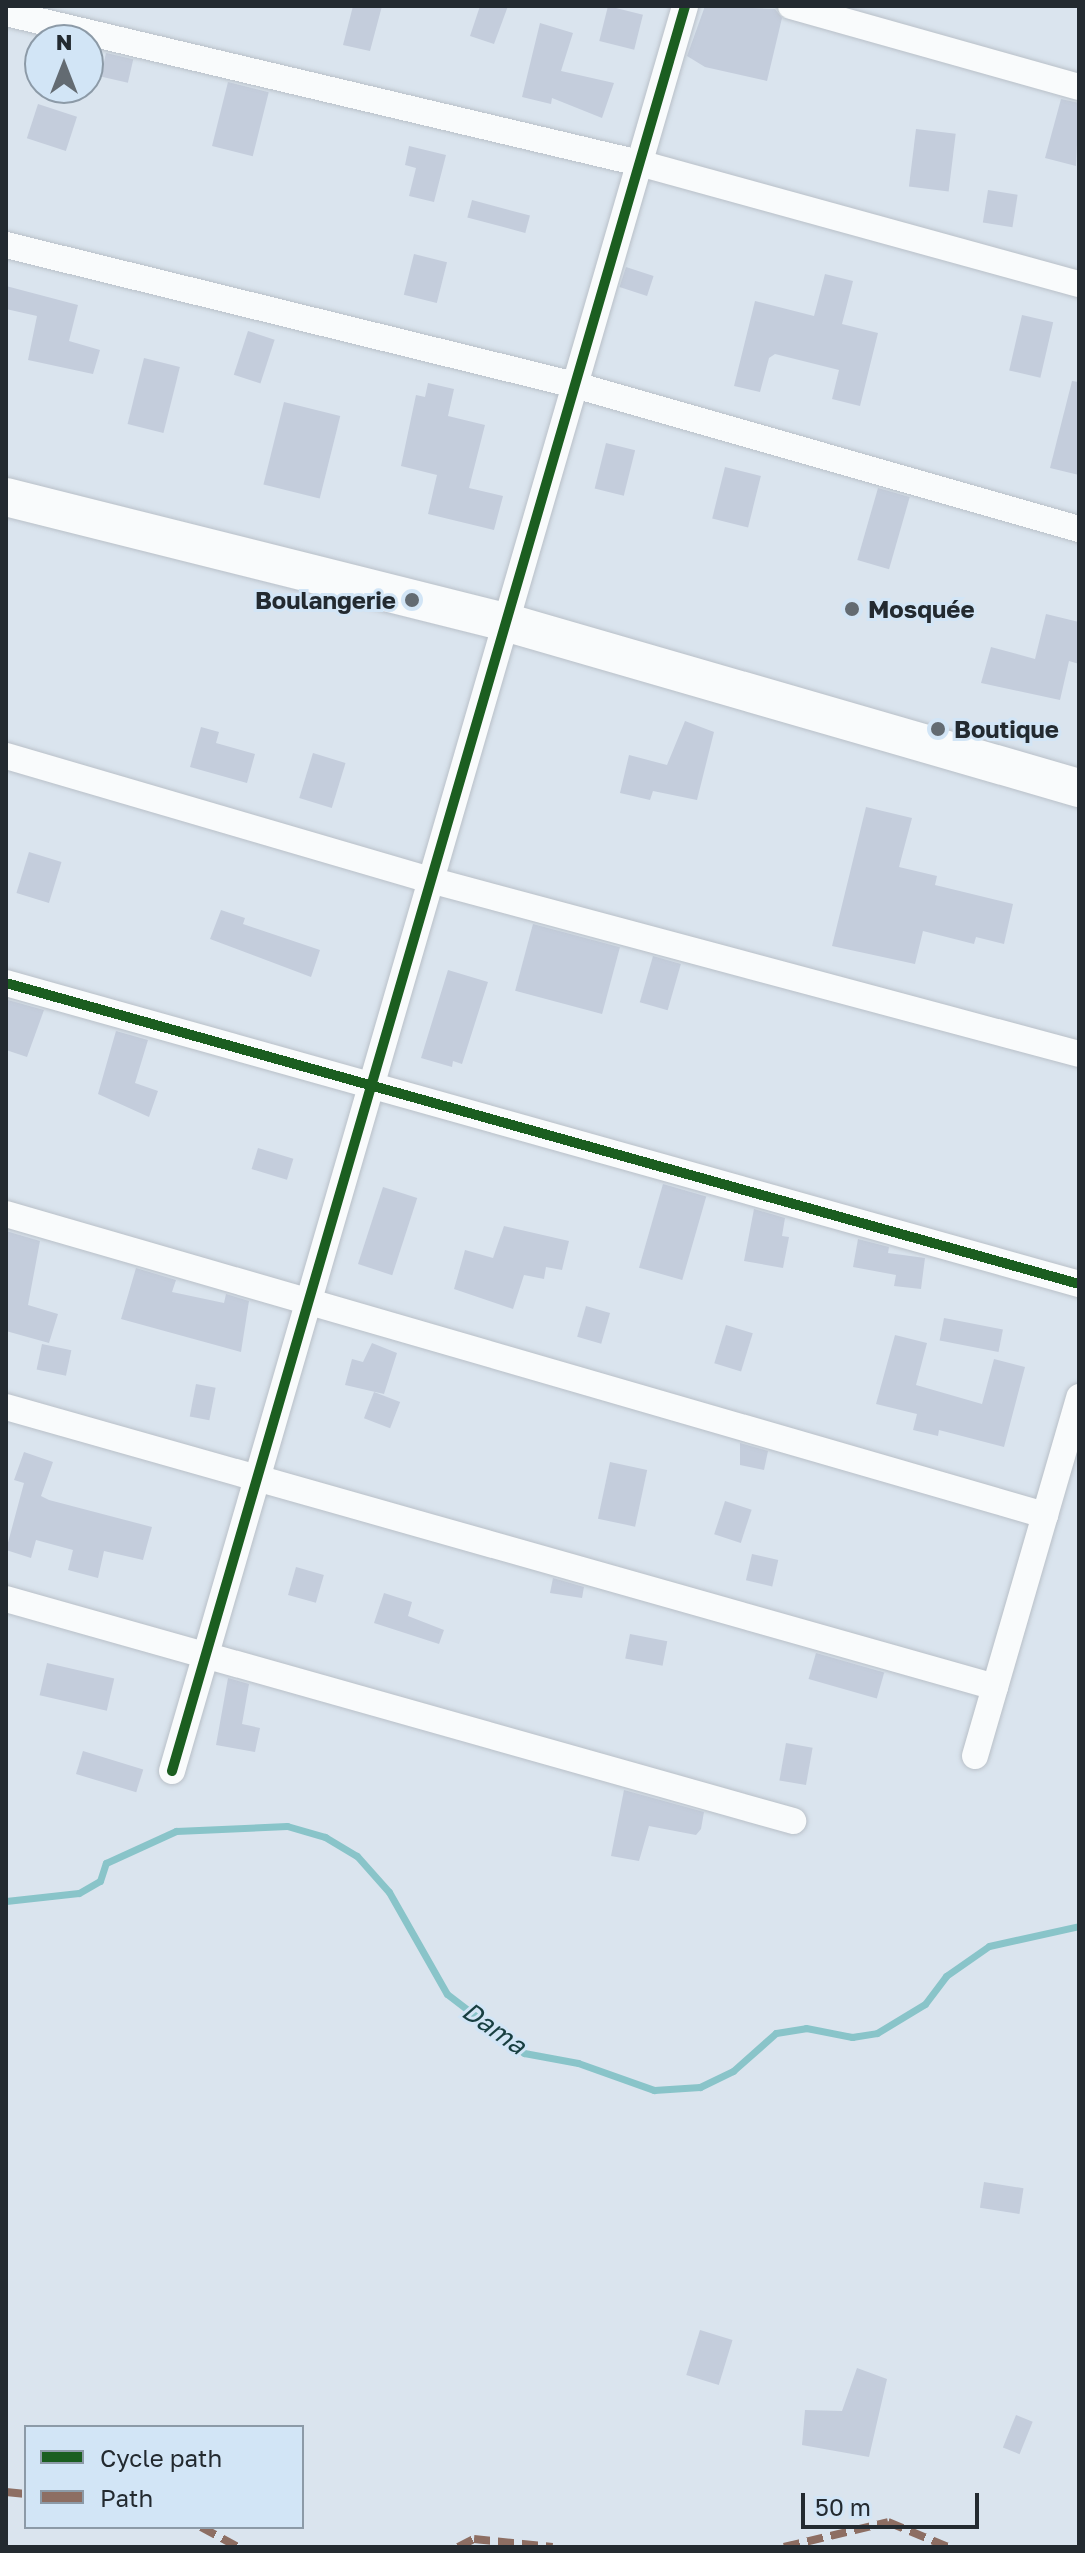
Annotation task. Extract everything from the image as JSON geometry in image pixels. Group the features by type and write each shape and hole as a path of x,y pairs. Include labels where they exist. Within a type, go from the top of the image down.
{"street":[{"path":"172,1771 685,6"},
{"path":"791,6 1079,87"},
{"path":"6,13 639,163 1079,284"},
{"path":"6,245 575,385 1079,529"},
{"path":"6,497 505,622 1079,788"},
{"path":"6,756 430,880 1079,1054"},
{"path":"6,983 1079,1284"},
{"path":"6,1214 1045,1515"},
{"path":"975,1756 1079,1397"},
{"path":"6,1407 256,1481 995,1687"},
{"path":"6,1599 793,1821"}],"building":[{"path":"353,6 382,6 370,51 343,45"},
{"path":"480,6 508,6 494,44 470,36"},
{"path":"608,6 643,15 634,50 599,41"},
{"path":"705,6 775,9 782,18 767,81 705,67 687,56"},
{"path":"540,23 573,33 561,71 614,83 602,118 552,98 551,104 522,97"},
{"path":"106,53 133,59 128,83 104,77"},
{"path":"228,82 269,92 253,156 212,146"},
{"path":"1061,99 1079,103 1076,166 1045,158"},
{"path":"38,104 77,117 66,151 27,138"},
{"path":"916,129 956,134 949,191 909,187"},
{"path":"409,146 446,155 434,202 409,196 416,168 405,165"},
{"path":"988,190 1018,195 1012,227 983,223"},
{"path":"472,200 530,216 525,233 467,217"},
{"path":"414,254 447,262 437,303 404,295"},
{"path":"626,267 654,276 647,296 620,287"},
{"path":"825,274 853,281 842,324 878,333 860,406 832,399 839,370 775,354 769,358 760,392 734,386 755,301 814,316"},
{"path":"6,286 78,305 69,341 100,350 93,374 28,360 37,316 6,309"},
{"path":"1022,315 1053,322 1040,378 1009,371"},
{"path":"248,331 275,340 260,383 234,375"},
{"path":"144,358 180,367 163,433 128,424"},
{"path":"1072,381 1079,382 1079,475 1050,468"},
{"path":"428,383 454,389 448,416 485,425 469,488 503,496 494,530 428,514 437,475 401,466 416,395 425,397"},
{"path":"284,402 340,416 320,499 263,484"},
{"path":"606,443 635,450 624,496 595,489"},
{"path":"725,467 761,476 748,527 712,518"},
{"path":"878,488 910,497 889,569 857,560"},
{"path":"1046,614 1079,622 1079,664 1069,661 1060,700 981,683 991,647 1035,659"},
{"path":"685,721 714,732 697,800 653,791 650,800 620,793 629,755 667,765"},
{"path":"201,727 219,732 216,743 255,754 247,783 190,767"},
{"path":"313,753 346,763 332,808 299,798"},
{"path":"866,807 912,818 899,867 937,876 935,885 1013,904 1004,944 976,937 974,944 923,931 915,964 832,946"},
{"path":"29,852 62,862 49,903 16,893"},
{"path":"221,910 245,918 243,924 320,950 311,977 210,939"},
{"path":"533,924 620,947 602,1014 515,991"},
{"path":"653,956 681,964 668,1010 640,1002"},
{"path":"448,970 488,982 462,1064 453,1061 452,1067 421,1058"},
{"path":"8,1000 44,1010 27,1057 6,1050"},
{"path":"116,1031 148,1040 135,1083 158,1091 149,1117 98,1094"},
{"path":"258,1148 293,1159 287,1180 252,1169"},
{"path":"663,1184 706,1196 682,1280 639,1268"},
{"path":"383,1187 417,1198 392,1275 358,1264"},
{"path":"754,1209 785,1218 782,1236 789,1237 783,1268 744,1261"},
{"path":"504,1226 569,1241 562,1270 546,1267 544,1279 524,1275 513,1309 454,1289 465,1250 493,1258"},
{"path":"6,1231 40,1241 28,1305 58,1314 49,1343 6,1331"},
{"path":"858,1239 889,1247 888,1253 925,1258 921,1289 894,1286 896,1275 853,1267"},
{"path":"136,1268 176,1280 172,1292 224,1303 226,1294 249,1301 241,1352 121,1319"},
{"path":"586,1306 610,1313 601,1344 577,1337"},
{"path":"944,1318 1003,1329 999,1352 940,1341"},
{"path":"726,1325 753,1333 741,1371 714,1363"},
{"path":"895,1335 927,1343 916,1385 982,1404 994,1359 1025,1367 1004,1447 939,1430 938,1436 913,1430 917,1414 876,1404"},
{"path":"372,1343 397,1353 384,1394 345,1385 352,1359 363,1362"},
{"path":"42,1344 71,1350 66,1376 37,1369"},
{"path":"196,1384 216,1388 209,1420 190,1416"},
{"path":"374,1392 400,1402 390,1428 364,1418"},
{"path":"740,1443 768,1451 764,1470 740,1465"},
{"path":"24,1452 53,1462 41,1496 152,1527 143,1560 104,1551 98,1578 68,1570 73,1550 36,1540 31,1558 6,1550 24,1483 14,1480"},
{"path":"610,1462 647,1470 635,1527 598,1519"},
{"path":"725,1501 752,1510 741,1543 714,1534"},
{"path":"752,1554 778,1560 772,1586 746,1580"},
{"path":"296,1567 324,1575 316,1603 288,1595"},
{"path":"553,1578 584,1587 582,1598 550,1593"},
{"path":"384,1593 412,1602 408,1616 444,1630 439,1644 374,1623"},
{"path":"630,1634 667,1641 663,1666 625,1659"},
{"path":"816,1653 884,1673 877,1699 809,1679"},
{"path":"47,1663 114,1679 107,1711 40,1695"},
{"path":"228,1678 249,1684 242,1724 260,1728 255,1752 216,1745"},
{"path":"786,1743 813,1748 806,1785 779,1780"},
{"path":"83,1751 143,1769 136,1792 76,1774"},
{"path":"624,1790 704,1812 701,1829 696,1835 649,1826 639,1861 611,1856"},
{"path":"984,2182 1024,2188 1019,2214 980,2208"},
{"path":"700,2330 733,2340 719,2385 686,2375"},
{"path":"857,2368 887,2379 869,2457 802,2445 805,2410 842,2411"},
{"path":"1016,2415 1033,2422 1020,2454 1003,2447"}],"waterway":[{"name":"Dama","path":"6,1901 79,1893 100,1881 106,1863 176,1831 287,1826 325,1837 357,1856 389,1892 447,1994 524,2053 578,2063 654,2090 700,2087 733,2071 776,2033 806,2028 852,2037 877,2033 925,2004 946,1976 989,1946 1079,1926"}],"marked path":[{"path":"6,2492 24,2494"},
{"path":"784,2547 888,2522 948,2547"},
{"path":"205,2529 238,2547"},
{"path":"458,2547 474,2539 553,2547"}],"cycle path":[{"path":"172,1771 685,6"},
{"path":"6,983 1079,1284"}],"place":[{"name":"Boulangerie","path":"412,600"},
{"name":"Mosquée","path":"852,609"},
{"name":"Boutique","path":"938,729"}]}
